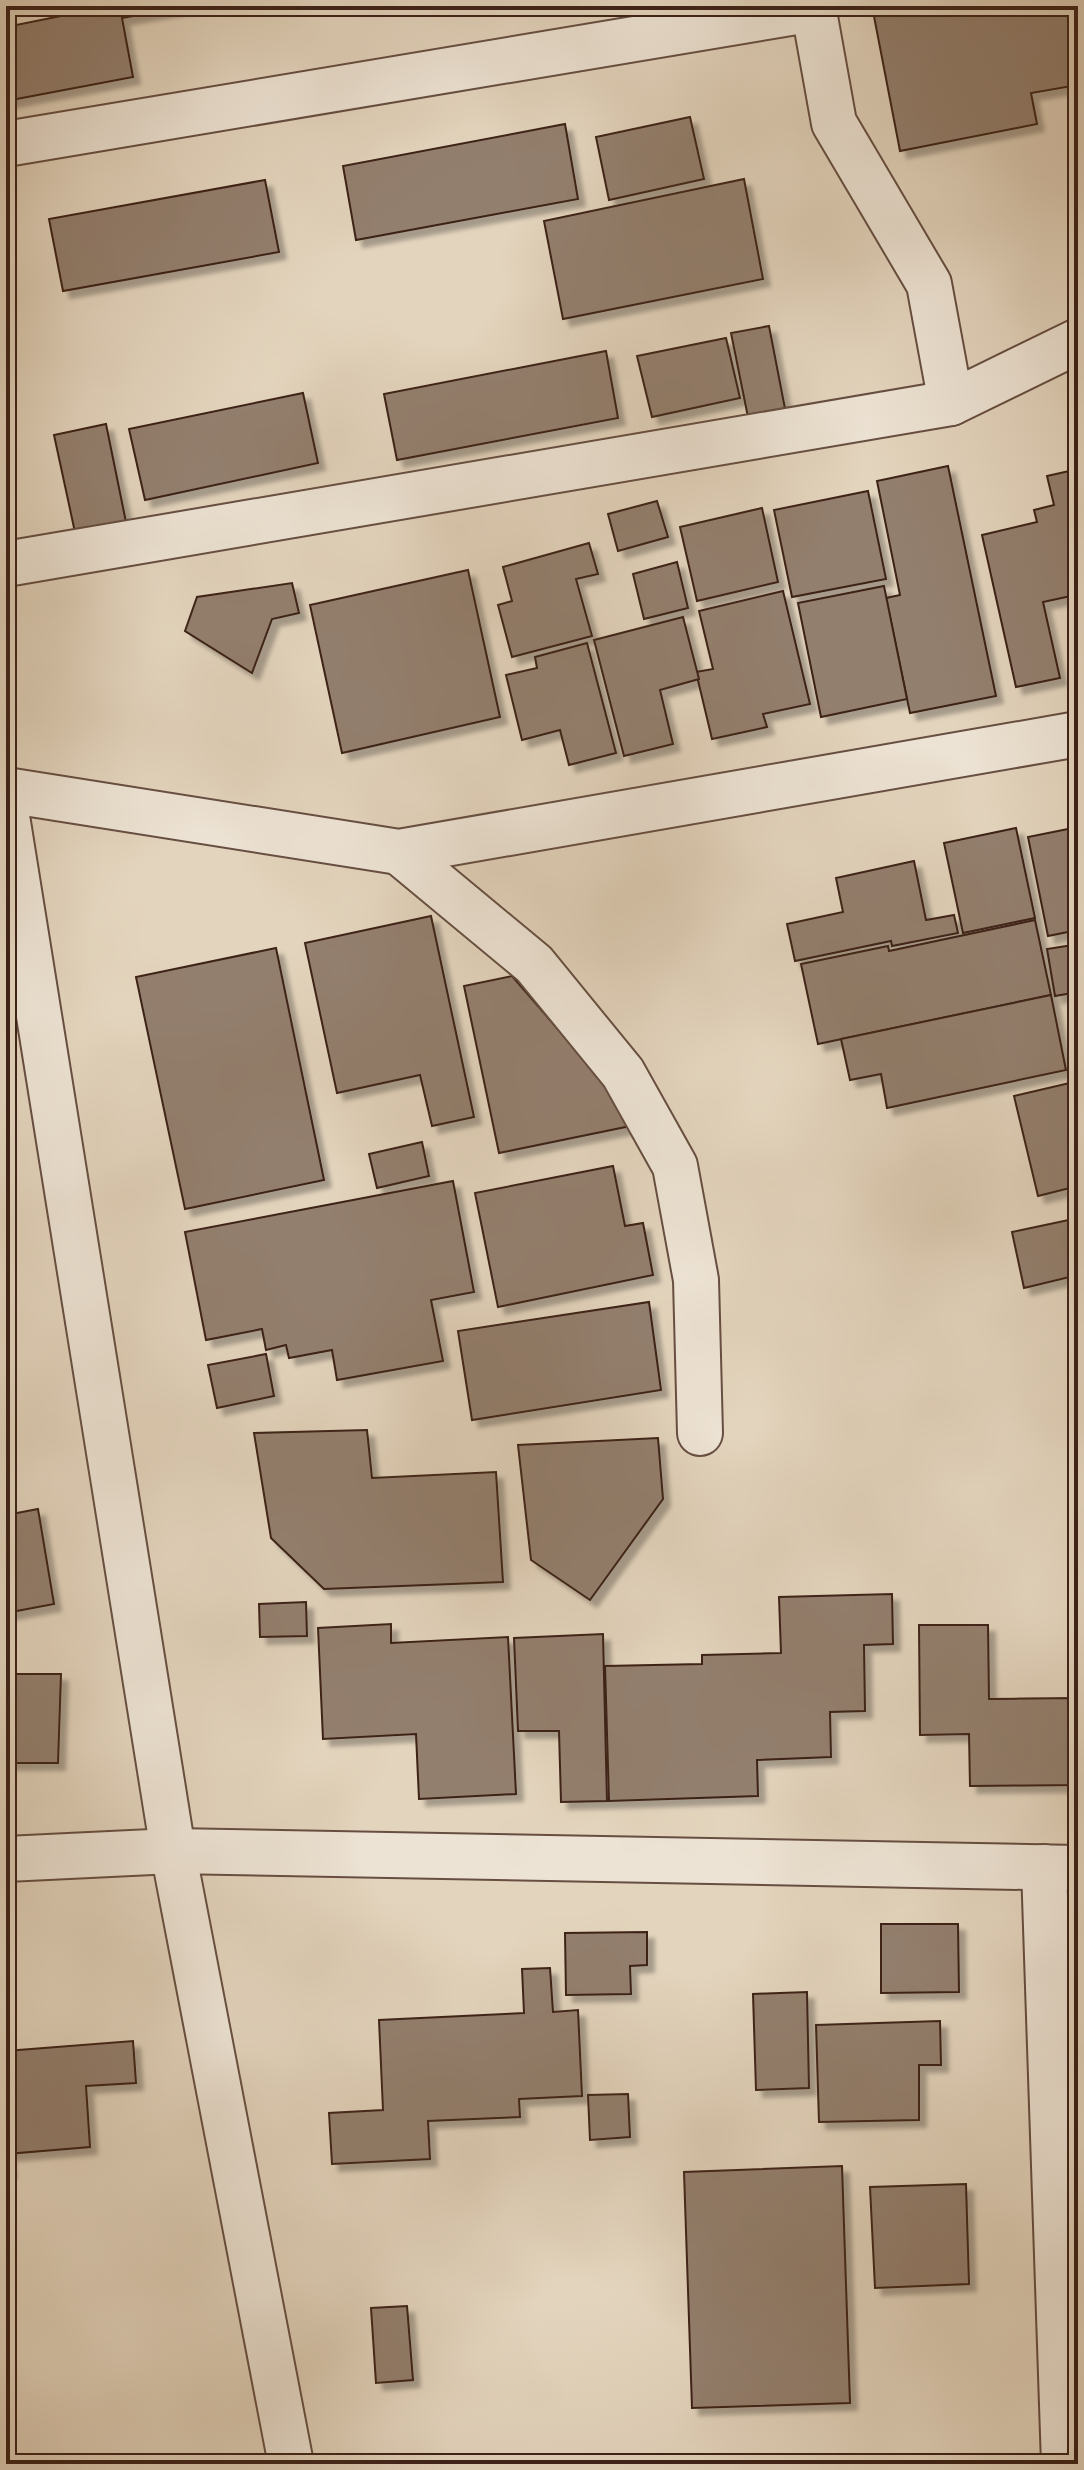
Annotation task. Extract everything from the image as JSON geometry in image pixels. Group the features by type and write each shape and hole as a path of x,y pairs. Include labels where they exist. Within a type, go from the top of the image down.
{"street":[{"path":"6,144 814,7 834,123 929,284 951,403"},
{"path":"6,564 951,403 1078,341"},
{"path":"6,790 399,852 1078,734"},
{"path":"6,810 173,1851 291,2464"},
{"path":"399,852 534,964 623,1073 675,1166 696,1280 700,1433"},
{"path":"6,1859 173,1851 1061,1867 1064,2464"}],"building":[{"path":"65,6 188,6 122,18 133,77 6,101 6,27 66,15"},
{"path":"872,6 1066,6 1078,67 1078,85 1031,93 1037,124 900,151"},
{"path":"1066,6 1078,6 1078,67"},
{"path":"690,117 704,179 609,200 596,137"},
{"path":"565,124 578,199 356,240 343,166"},
{"path":"744,179 763,279 563,319 544,221"},
{"path":"265,180 279,252 63,291 49,219"},
{"path":"769,326 787,419 750,427 731,333"},
{"path":"726,338 740,398 652,417 637,356"},
{"path":"606,351 618,418 397,460 384,394"},
{"path":"303,393 318,463 145,500 129,429"},
{"path":"106,424 127,527 76,537 54,435"},
{"path":"948,466 996,696 910,713 886,598 900,595 877,481"},
{"path":"1078,469 1078,586 1069,588 1071,596 1043,602 1060,678 1016,687 982,535 1037,522 1034,510 1054,505 1047,476"},
{"path":"868,491 886,579 792,597 774,510"},
{"path":"657,501 668,537 618,551 608,514"},
{"path":"762,508 778,582 697,601 680,527"},
{"path":"589,543 598,574 576,579 592,636 512,657 498,605 512,601 503,567"},
{"path":"677,562 688,608 644,619 633,574"},
{"path":"468,570 500,717 342,753 310,605"},
{"path":"292,583 299,613 272,619 252,673 185,631 197,597"},
{"path":"884,586 907,699 821,717 798,603"},
{"path":"783,591 810,704 763,714 767,727 712,739 696,672 713,669 699,611"},
{"path":"683,617 699,679 660,690 673,744 624,756 594,640"},
{"path":"587,643 616,753 569,765 560,730 522,740 506,675 537,668 535,657"},
{"path":"1078,827 1078,930 1048,936 1028,837"},
{"path":"1016,828 1035,918 963,933 944,843"},
{"path":"914,861 926,920 954,915 958,933 892,946 891,941 795,961 787,924 843,912 836,878"},
{"path":"431,916 474,1117 432,1126 420,1075 337,1093 305,943"},
{"path":"1035,920 1051,995 818,1044 801,964 888,946 889,951"},
{"path":"1073,945 1078,992 1055,996 1047,949"},
{"path":"276,948 324,1180 185,1209 136,977"},
{"path":"512,976 640,1124 499,1153 464,986"},
{"path":"1051,995 1066,1070 887,1108 881,1074 850,1080 841,1039"},
{"path":"1078,1081 1078,1186 1038,1196 1014,1096"},
{"path":"422,1142 429,1176 377,1188 369,1154"},
{"path":"613,1166 625,1226 643,1223 653,1275 498,1307 475,1193"},
{"path":"453,1181 474,1292 431,1300 443,1361 337,1380 332,1350 289,1358 286,1345 266,1350 262,1329 206,1340 185,1232"},
{"path":"1078,1218 1078,1275 1024,1288 1012,1232"},
{"path":"649,1302 661,1390 472,1420 458,1331"},
{"path":"266,1354 274,1396 217,1408 208,1365"},
{"path":"367,1430 372,1478 496,1472 503,1582 324,1589 271,1538 254,1433"},
{"path":"658,1438 663,1499 590,1600 531,1560 518,1445"},
{"path":"38,1509 54,1604 6,1613 6,1515"},
{"path":"892,1594 893,1644 864,1645 865,1711 830,1712 831,1757 757,1760 758,1796 609,1801 605,1666 702,1664 702,1655 781,1653 779,1597"},
{"path":"306,1602 307,1636 260,1637 259,1604"},
{"path":"391,1624 391,1643 508,1637 516,1794 419,1799 416,1734 323,1739 318,1628"},
{"path":"919,1625 988,1625 989,1699 1078,1698 1078,1785 970,1786 969,1734 920,1735"},
{"path":"603,1634 607,1801 561,1802 559,1731 518,1731 514,1638"},
{"path":"6,1674 61,1674 58,1763 6,1763"},
{"path":"881,1924 958,1924 959,1992 881,1993"},
{"path":"647,1932 647,1965 630,1966 631,1994 566,1995 565,1933"},
{"path":"550,1968 553,2012 578,2010 582,2096 519,2099 520,2117 428,2121 430,2159 332,2164 329,2113 383,2110 379,2020 524,2013 522,1969"},
{"path":"807,1992 809,2088 756,2090 753,1994"},
{"path":"940,2021 941,2065 919,2065 919,2120 819,2122 816,2025"},
{"path":"133,2041 136,2083 86,2086 90,2147 7,2154 9,2171 6,2172 6,2051"},
{"path":"628,2094 630,2137 590,2140 588,2095"},
{"path":"842,2166 850,2403 692,2408 684,2172"},
{"path":"966,2184 969,2284 875,2288 870,2187"},
{"path":"407,2306 413,2380 376,2383 371,2308"}]}
